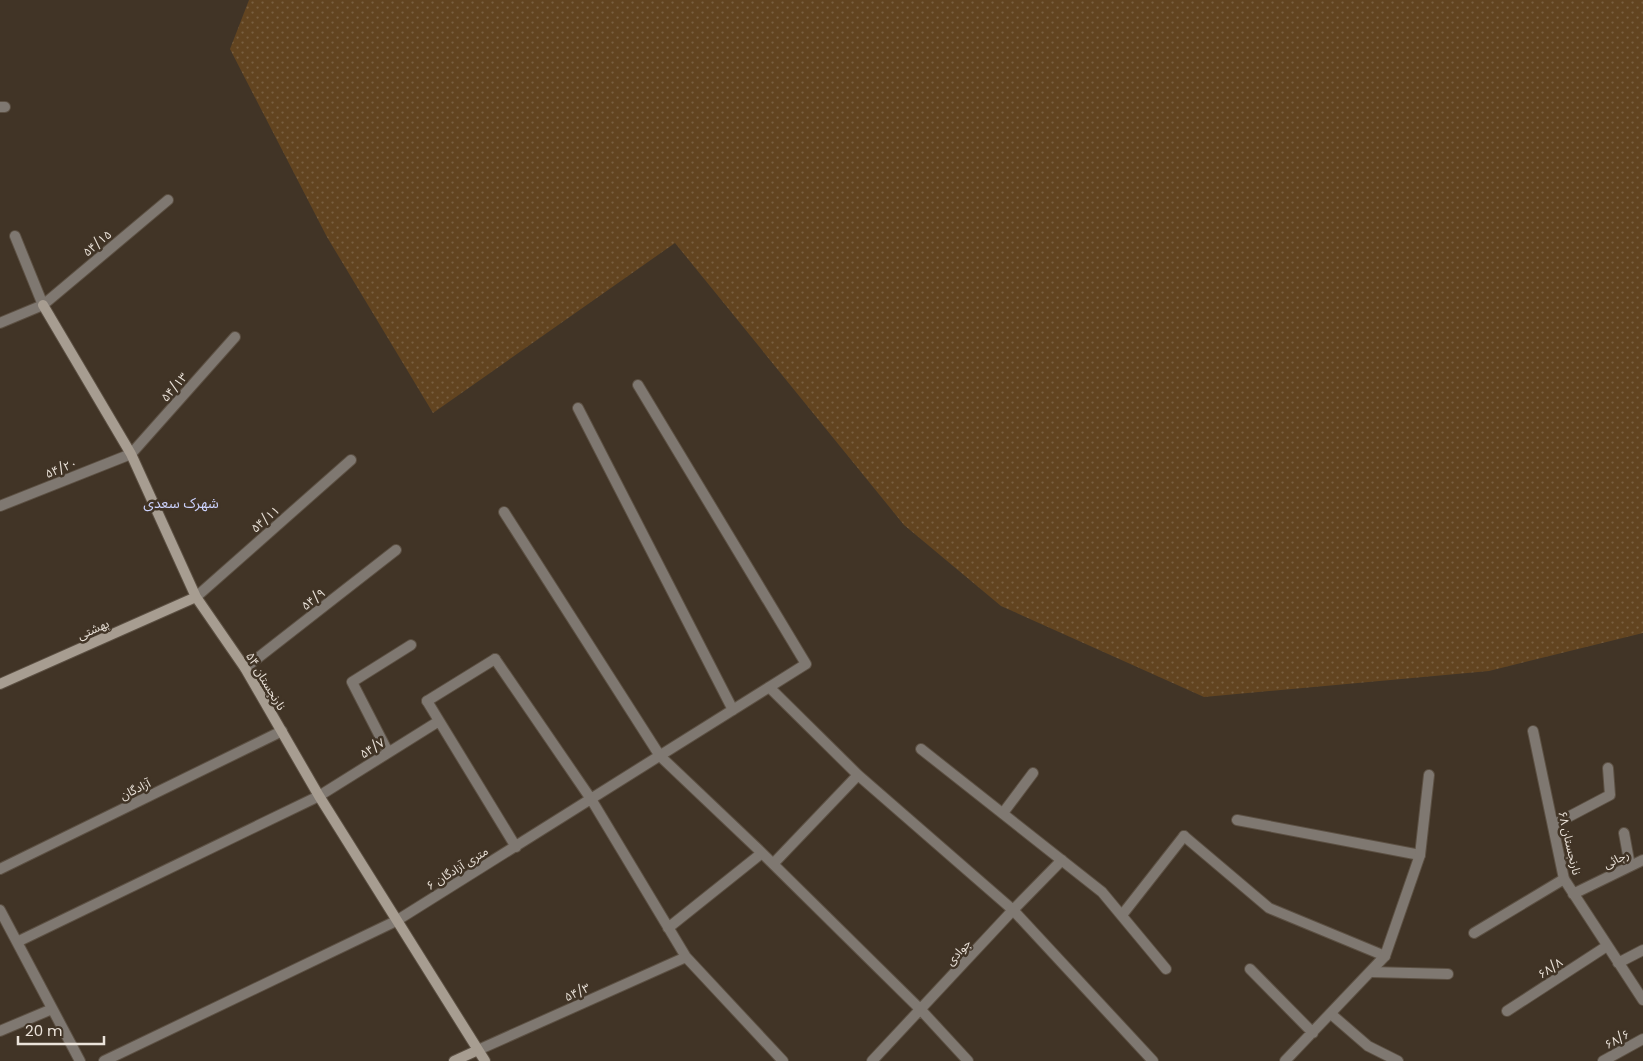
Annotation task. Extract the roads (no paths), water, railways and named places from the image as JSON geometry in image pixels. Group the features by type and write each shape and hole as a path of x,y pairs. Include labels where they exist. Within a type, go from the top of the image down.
{"street":[{"name":"۵۴/۱۵","path":"0,323 43,305 168,200"},
{"path":"15,236 43,305"},
{"name":"نارنجستان ۵۴","path":"43,305 131,454 196,597 245,668 319,796 485,1061"},
{"name":"۵۴/۱۳","path":"131,454 235,337"},
{"name":"۶ متری آزادگان","path":"104,1061 396,921 806,664 638,385"},
{"path":"578,408 733,710"},
{"name":"۵۴/۲۰","path":"0,506 131,454"},
{"name":"۵۴/۱۱","path":"196,597 352,460"},
{"path":"504,512 660,756 762,853 921,1010 968,1061"},
{"name":"۵۴/۹","path":"245,668 396,550"},
{"name":"بهشتی","path":"0,684 196,597"},
{"path":"388,752 352,682 411,646"},
{"path":"516,847 427,701 495,659 591,799 686,957 783,1061"},
{"path":"769,687 858,775 1013,910 1153,1061"},
{"name":"۵۴/۷","path":"17,942 319,796 439,721"},
{"name":"آزادگان","path":"0,869 282,731"},
{"name":"نارنجستان ۶۸","path":"1533,731 1564,879 1643,1000"},
{"path":"921,748 1102,892 1166,969"},
{"path":"1553,825 1610,795 1608,768"},
{"path":"1003,813 1033,773"},
{"path":"773,864 858,775"},
{"path":"1285,1061 1385,956 1420,855 1429,775"},
{"path":"1237,820 1420,855"},
{"path":"1624,833 1630,866"},
{"path":"1122,915 1184,836 1269,908 1385,956"},
{"path":"668,928 762,853"},
{"name":"جوادی","path":"872,1061 1062,860"},
{"name":"رجائی","path":"1573,894 1643,860"},
{"path":"1474,933 1564,879"},
{"path":"0,910 80,1061"},
{"name":"۶۸/۸","path":"1508,1011 1607,946"},
{"path":"1618,963 1643,950"},
{"name":"۵۴/۳","path":"478,1050 686,957"},
{"path":"1250,969 1313,1033"},
{"path":"1371,972 1448,974"},
{"path":"0,1031 52,1009"},
{"path":"1331,1014 1368,1046 1398,1061"},
{"name":"۶۸/۶","path":"1603,1061 1643,1039"},
{"path":"454,1061 478,1050"}],"district":[{"name":"شهرک سعدی","path":"181,503"}]}
